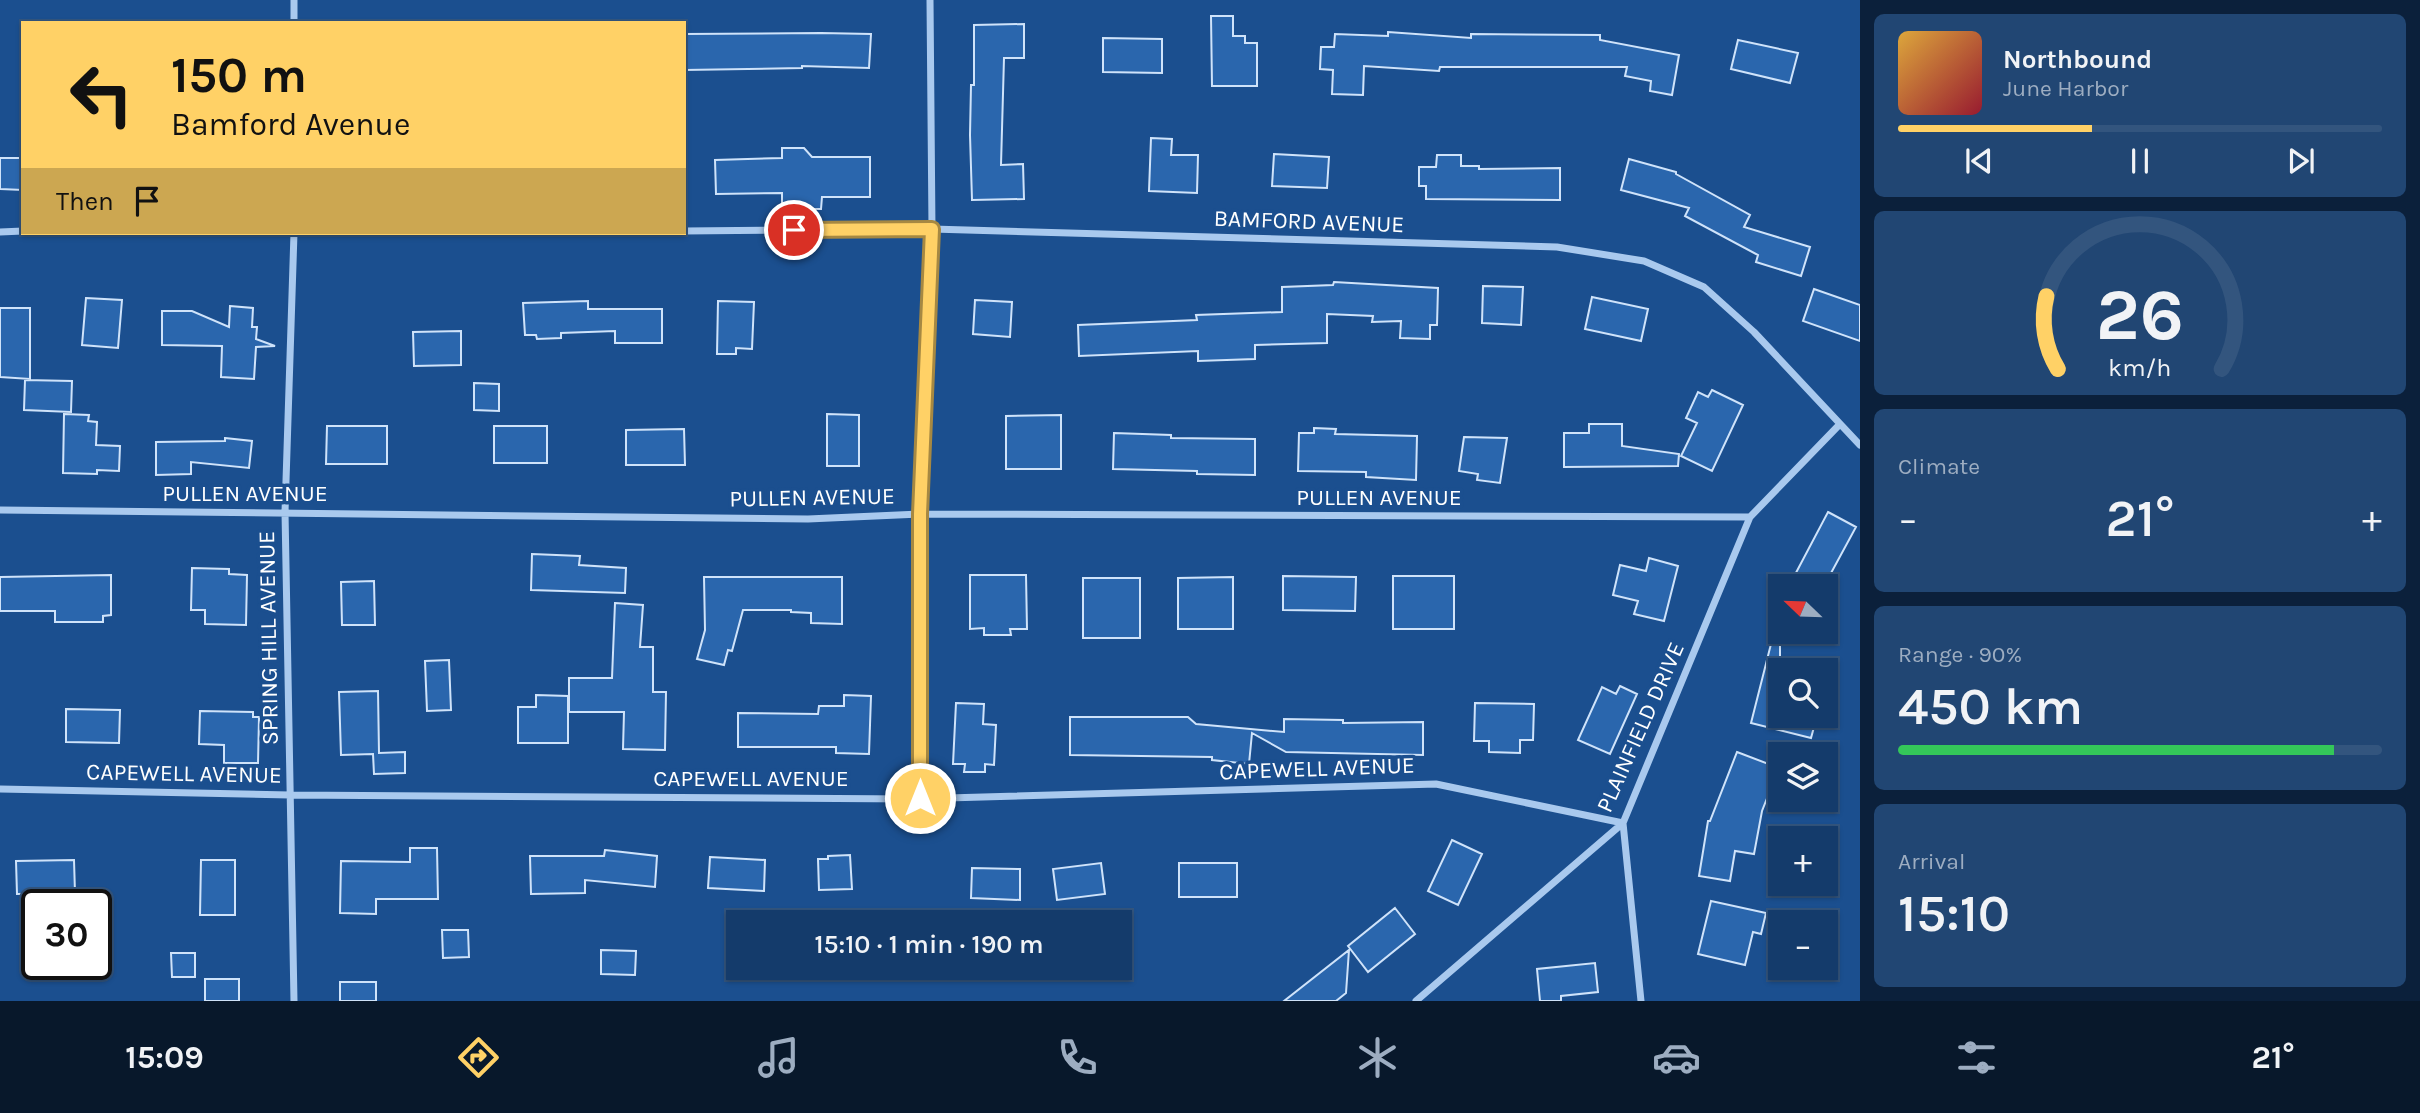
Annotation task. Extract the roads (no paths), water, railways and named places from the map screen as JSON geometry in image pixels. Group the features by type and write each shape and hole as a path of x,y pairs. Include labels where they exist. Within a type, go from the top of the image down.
{"street":[{"path":"294,0 294,21"},
{"path":"920,798 920,514 932,229 930,0"},
{"name":"BAMFORD AVENUE","path":"686,231 932,229 1557,247 1644,261 1704,287 1754,332 1860,445"},
{"path":"0,232 21,231"},
{"name":"SPRING HILL AVENUE","path":"294,235 285,512 294,1001"},
{"name":"PLAINFIELD DRIVE","path":"1416,1001 1623,823 1750,517 1840,424"},
{"name":"PULLEN AVENUE","path":"0,510 808,519 920,514 1750,517"},
{"name":"CAPEWELL AVENUE","path":"0,789 290,795 920,798 1436,785 1623,823"},
{"path":"1623,823 1641,1001"}]}
